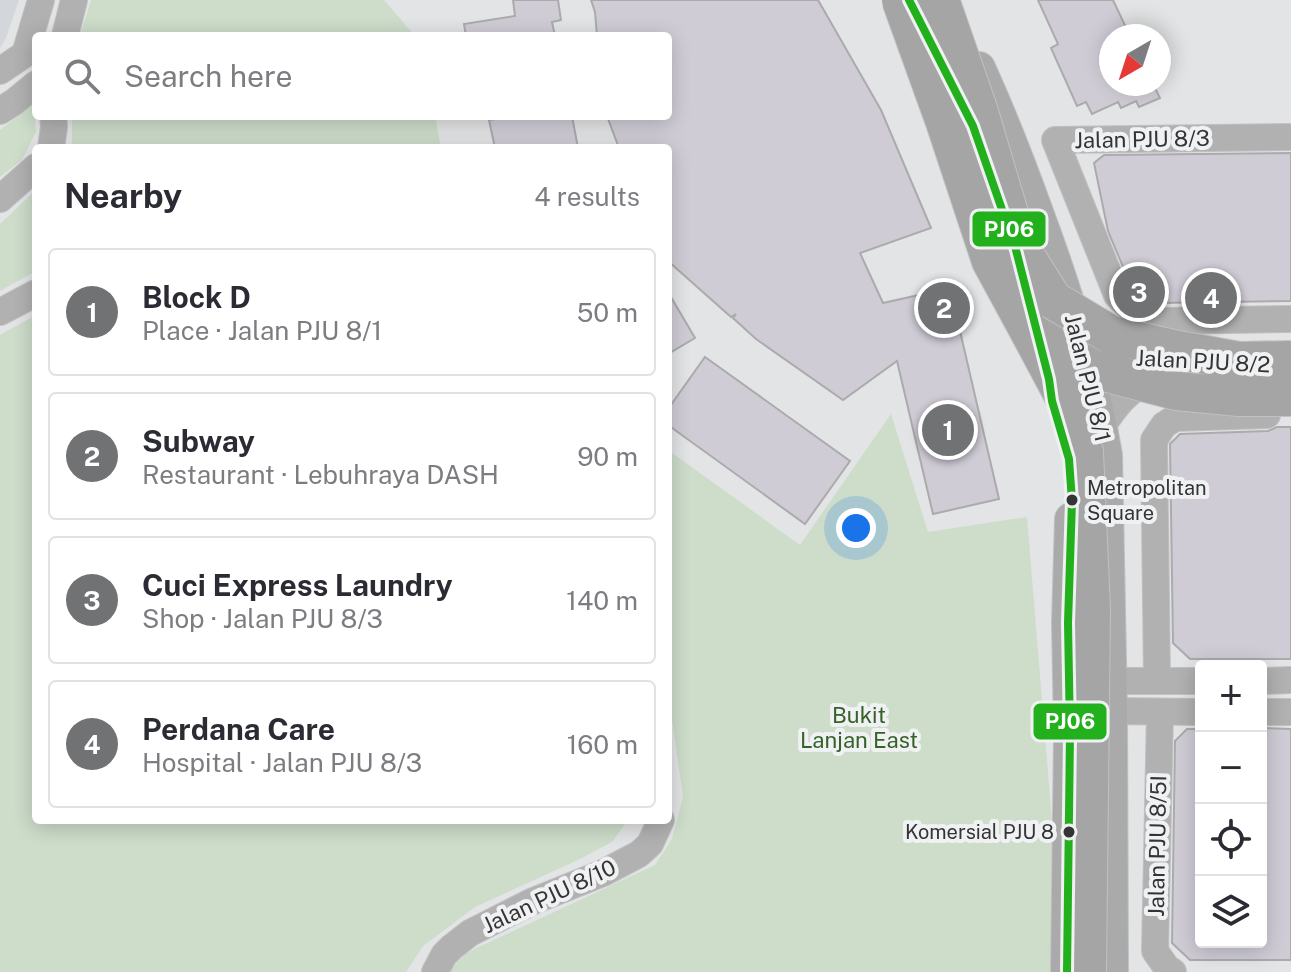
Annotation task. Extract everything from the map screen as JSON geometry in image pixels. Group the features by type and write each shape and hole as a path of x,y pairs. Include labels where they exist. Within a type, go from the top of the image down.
{"highway":[{"path":"901,0 991,261 1068,404 1084,452 1091,608 1087,972"},
{"path":"940,0 978,109 1018,244 1053,300 1111,335 1239,361 1291,363"},
{"path":"1029,331 1093,369 1177,391 1239,397 1291,397"}],"main road":[{"name":"Jalan PJU 8/1","path":"909,0 973,126 1016,250 1069,459 1072,501 1068,623 1067,972"},
{"name":"Jalan PJU 8/1","path":"946,0 1003,119 1063,283 1076,325 1106,455 1112,972"},
{"path":"1111,940 1124,972"}],"street":[{"path":"36,32 41,0"},
{"path":"66,32 74,0"},
{"path":"0,71 31,61"},
{"path":"0,111 32,87"},
{"path":"52,144 53,120"},
{"name":"Jalan PJU 8/3","path":"1291,137 1055,140 1117,295 1124,303 1142,315 1163,321 1291,319"},
{"path":"0,199 32,171"},
{"path":"0,312 32,295"},
{"name":"Jalan PJU 8/2","path":"1076,325 1117,355 1135,359 1291,363"},
{"name":"Jalan PJU 8/2","path":"1101,428 1131,390 1160,377 1291,379"},
{"path":"1157,680 1154,440 1164,425 1175,418 1291,416"},
{"path":"1110,696 1157,680 1195,681"},
{"path":"1267,681 1291,680"},
{"path":"1110,696 1160,712 1195,712"},
{"name":"Jalan PJU 8/5I","path":"1160,712 1155,951 1173,972"},
{"path":"1267,712 1291,712"},
{"name":"Jalan PJU 8/10","path":"435,972 444,955 470,933 639,854 650,844 659,824"}],"shaded area":[{"path":"0,0 19,0 0,48"}],"green space":[{"path":"91,0 384,0 412,32 81,32"},
{"path":"32,106 36,132 22,160 0,177 0,130"},
{"path":"72,120 436,120 440,144 71,144"},
{"path":"32,194 32,273 0,291 0,224"},
{"path":"32,317 32,824 625,824 612,842 475,907 423,946 406,972 0,972 0,335"},
{"name":"Bukit Lanjan East","path":"891,414 928,532 1027,517 1055,858 1052,972 448,972 466,953 655,865 672,839 683,797 672,720 672,453 800,545"}],"building":[{"path":"513,0 558,0 561,20 552,22 554,32 465,32 464,24 515,16"},
{"path":"591,0 818,0 881,110 931,228 860,253 883,303 950,288 999,499 933,514 897,361 843,400 756,339 733,318 736,314 731,317 672,265 672,144 618,144 608,120 672,120 672,32 597,32"},
{"path":"1038,0 1113,0 1124,24 1099,24 1099,96 1160,98 1139,107 1136,101 1121,108 1118,102 1092,114 1086,102 1077,106 1051,48 1058,44"},
{"path":"489,120 573,120 577,144 494,144"},
{"path":"1291,153 1291,301 1158,303 1145,298 1131,286 1108,231 1094,163 1104,155"},
{"path":"672,299 695,338 672,352"},
{"path":"705,357 850,461 805,524 672,428 672,403"},
{"path":"1291,427 1291,659 1190,659 1173,643 1170,444 1180,434 1268,431"},
{"path":"1267,728 1291,729 1291,960 1190,960 1172,943 1175,741 1187,729 1195,729 1195,948 1267,948"}],"transit line":[{"name":"PJ06","path":"909,0 973,126 1016,250 1069,459 1072,501 1068,623 1067,972"}],"place":[{"name":"Cuci Express Laundry","path":"1139,292"},
{"name":"Perdana Care","path":"1211,298"},
{"name":"Subway","path":"944,308"},
{"name":"Block D","path":"948,430"},
{"name":"Metropolitan Square","path":"1072,500"},
{"name":"Komersial PJU 8","path":"1069,832"}]}
